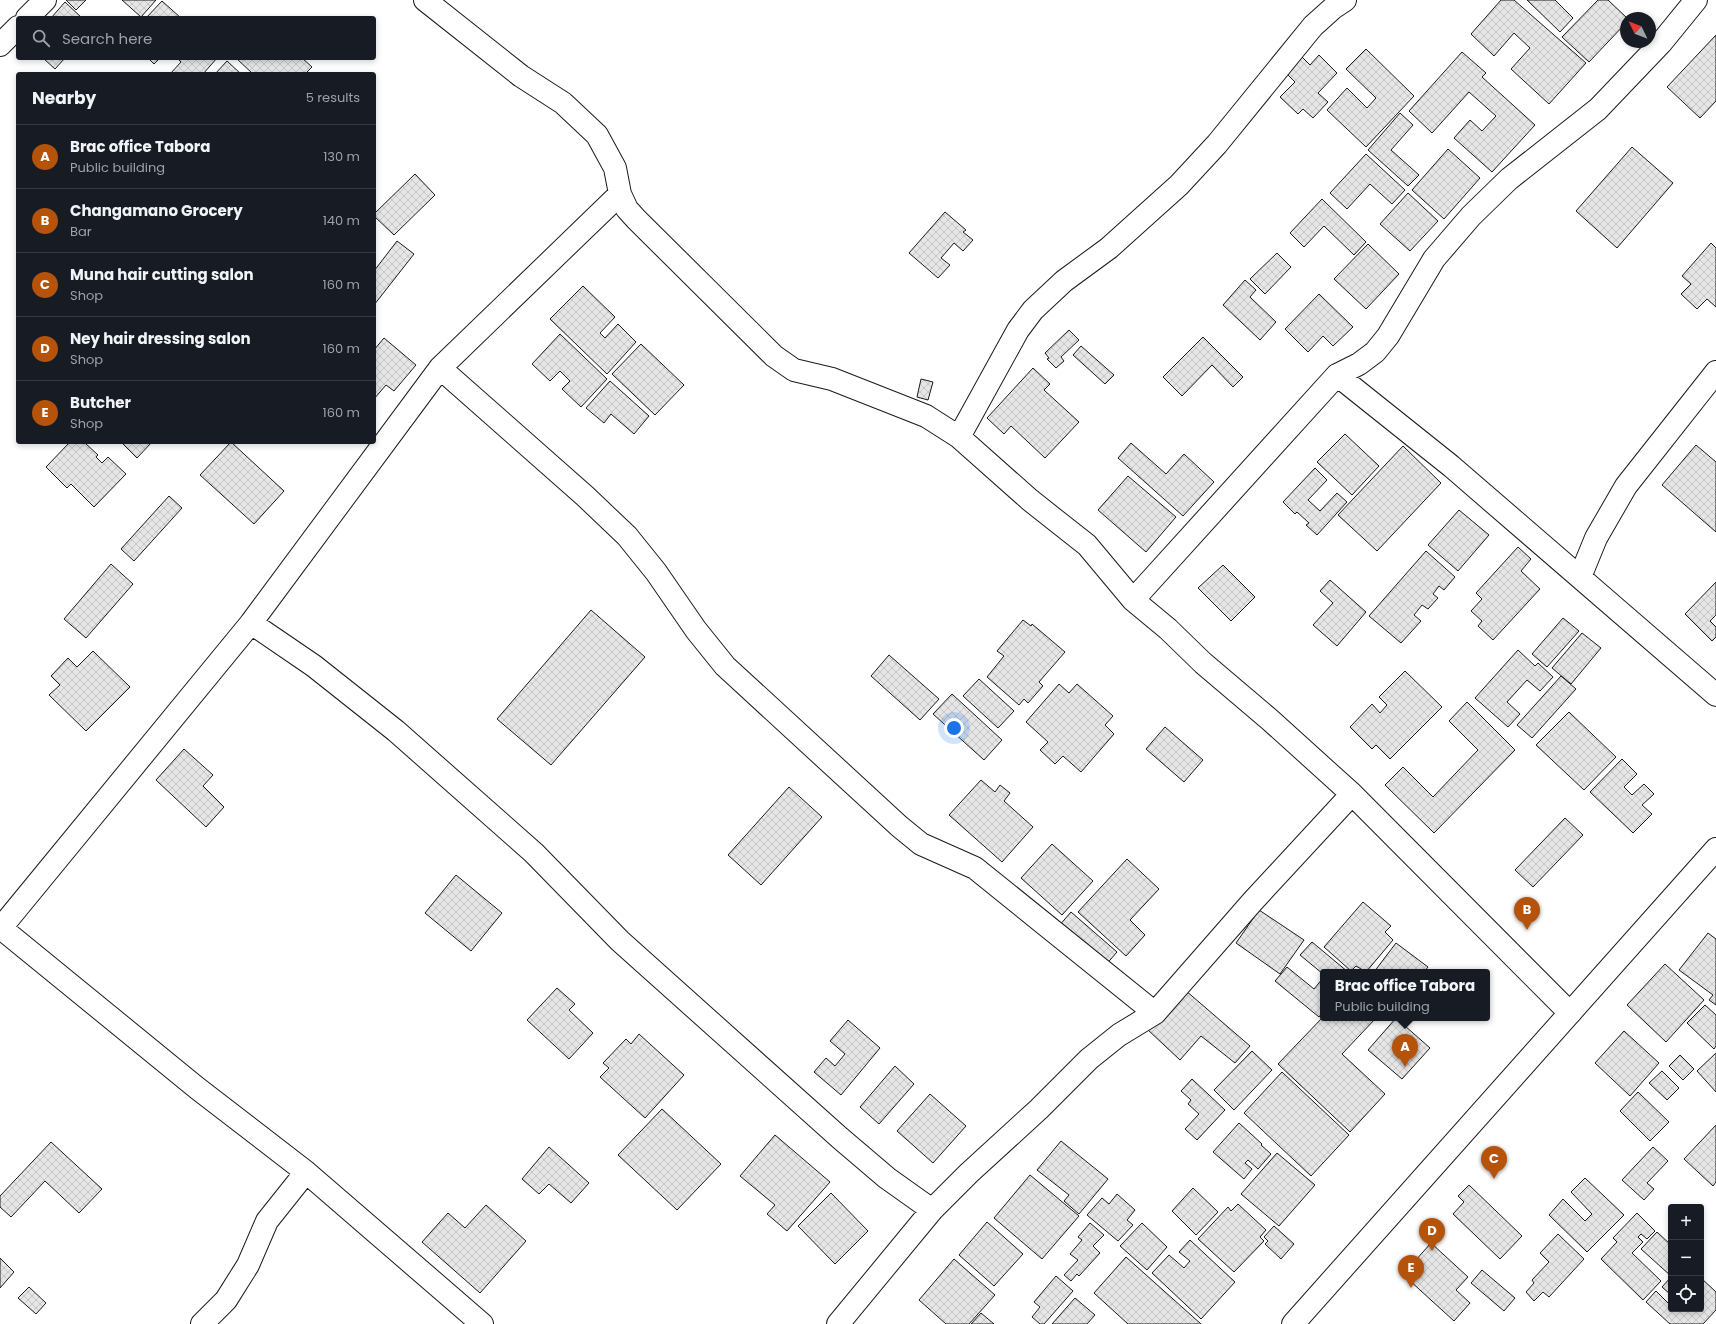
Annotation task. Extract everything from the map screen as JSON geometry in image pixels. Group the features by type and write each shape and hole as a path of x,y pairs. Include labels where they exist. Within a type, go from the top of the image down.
{"street":[{"path":"29,16 45,0"},
{"path":"425,0 521,76 562,104 597,135 615,168 620,194 627,208 636,219 774,356 794,370 832,379 926,416 959,437 1030,500 1088,545 1133,600 1168,629 1203,663 1269,719 1352,794 1570,1013"},
{"path":"959,437 1018,330 1033,310 1064,280 1108,248 1179,185 1217,144 1314,26 1333,8 1345,0"},
{"path":"1133,600 1337,375 1359,364 1375,352 1388,336 1434,259 1471,216 1509,179 1598,109 1661,43 1696,0"},
{"path":"0,45 16,29"},
{"path":"482,1324 306,1172 197,1088 0,928 251,623 440,368 620,194"},
{"path":"440,368 586,496 626,536 656,572 696,630 725,666 899,826 921,844 975,868 1155,1013"},
{"path":"1580,577 1596,538 1626,486 1716,372"},
{"path":"1337,375 1451,466 1716,695"},
{"path":"251,623 314,666 396,731 534,852 620,941 840,1138 887,1178 932,1210"},
{"path":"838,1324 932,1210 969,1172 1039,1109 1089,1059 1119,1035 1155,1013 1253,901 1352,794"},
{"path":"1301,1321 1716,848"},
{"path":"202,1324 226,1300 248,1265 267,1221 306,1172"}],"building":[{"path":"66,0 86,0 76,10"},
{"path":"122,0 156,0 142,16 140,16"},
{"path":"1501,0 1514,0 1586,63 1549,104 1511,69 1530,48 1514,33 1494,56 1471,34"},
{"path":"1527,0 1555,0 1573,18 1560,32"},
{"path":"1598,0 1608,0 1621,12 1620,29 1589,62 1562,37"},
{"path":"162,1 179,16 148,16"},
{"path":"65,2 80,16 53,16"},
{"path":"1716,35 1716,101 1700,118 1667,87"},
{"path":"1366,49 1414,96 1366,147 1327,110 1347,88 1367,108 1376,98 1346,69"},
{"path":"1462,52 1486,73 1482,77 1535,125 1492,172 1454,138 1470,120 1482,131 1496,116 1469,92 1432,133 1409,111"},
{"path":"1319,55 1337,73 1318,93 1328,102 1313,118 1303,109 1298,114 1280,97 1295,82 1286,73 1302,57 1310,65"},
{"path":"45,60 63,60 55,69"},
{"path":"150,60 158,60 154,64"},
{"path":"179,60 215,60 205,72 172,72 181,62"},
{"path":"238,60 304,60 312,67 307,72 251,72"},
{"path":"227,61 239,72 217,72"},
{"path":"1400,113 1413,125 1391,150 1419,175 1408,186 1368,150"},
{"path":"1632,147 1673,183 1617,248 1576,211"},
{"path":"1448,149 1480,178 1444,219 1412,190"},
{"path":"1366,154 1405,190 1392,204 1370,184 1347,209 1330,193"},
{"path":"415,174 435,195 394,235 376,218 376,212"},
{"path":"1408,193 1438,221 1410,251 1380,224"},
{"path":"1322,199 1366,242 1354,255 1324,226 1304,247 1290,233"},
{"path":"945,212 966,230 963,232 973,240 963,251 954,243 941,258 950,265 938,278 909,253"},
{"path":"397,241 414,254 376,302 376,268"},
{"path":"1711,243 1716,248 1716,307 1707,299 1697,309 1681,294 1691,284 1682,276"},
{"path":"1368,244 1399,274 1366,309 1334,279"},
{"path":"1277,253 1291,267 1265,294 1250,279"},
{"path":"1245,280 1256,290 1250,297 1276,322 1260,340 1223,305"},
{"path":"583,286 615,317 600,333 605,338 618,324 636,342 607,374 550,319"},
{"path":"1319,294 1353,327 1333,346 1323,336 1308,352 1285,329"},
{"path":"1069,330 1079,340 1061,357 1064,361 1056,368 1047,359 1049,358 1045,353"},
{"path":"560,334 607,379 581,407 562,389 570,381 560,371 550,381 532,364"},
{"path":"1203,337 1243,377 1233,387 1212,365 1182,396 1163,377"},
{"path":"384,338 416,365 394,391 386,385 376,397 376,348"},
{"path":"641,344 684,385 655,415 612,374"},
{"path":"1081,346 1114,375 1105,384 1073,355"},
{"path":"1033,368 1050,384 1044,390 1079,422 1045,458 1011,426 1004,434 987,418"},
{"path":"921,379 933,382 928,400 917,397"},
{"path":"610,381 649,416 634,434 611,414 604,423 586,408"},
{"path":"1345,434 1379,466 1352,495 1317,462"},
{"path":"1131,443 1166,474 1184,454 1214,482 1183,516 1118,458"},
{"path":"68,444 86,444 98,455 96,457 102,463 108,457 126,474 94,507 71,484 67,488 46,467"},
{"path":"123,444 150,444 137,458"},
{"path":"229,444 233,444 284,491 254,524 200,475"},
{"path":"1696,445 1716,462 1716,532 1662,485"},
{"path":"1403,446 1441,483 1377,551 1338,515"},
{"path":"1315,468 1327,480 1308,500 1320,511 1337,493 1347,502 1317,535 1306,525 1309,523 1297,512 1295,514 1283,502"},
{"path":"1128,476 1176,517 1146,552 1098,510"},
{"path":"169,496 182,508 134,561 121,549"},
{"path":"1459,510 1489,535 1458,571 1428,545"},
{"path":"1518,547 1531,559 1521,571 1540,589 1493,640 1478,626 1482,621 1471,611 1482,599 1476,593"},
{"path":"1426,551 1455,577 1444,590 1439,586 1433,594 1438,598 1428,609 1422,605 1414,615 1421,621 1401,643 1369,616"},
{"path":"111,564 133,584 86,638 64,619"},
{"path":"1223,565 1255,597 1231,621 1198,588"},
{"path":"1330,580 1366,612 1337,646 1313,625 1333,603 1320,591"},
{"path":"1716,582 1716,615 1710,621 1716,627 1716,637 1712,641 1685,614"},
{"path":"591,610 645,657 551,765 497,719"},
{"path":"1563,618 1579,631 1547,667 1532,654"},
{"path":"1023,620 1031,626 1032,624 1065,652 1039,682 1043,686 1028,703 1024,699 1019,705 987,677 1004,656 997,651"},
{"path":"1582,633 1601,648 1571,684 1552,668"},
{"path":"1518,650 1535,666 1538,663 1553,677 1540,691 1527,680 1507,702 1520,714 1508,727 1475,698"},
{"path":"93,651 130,687 86,731 49,695 60,685 51,676 68,658 77,667"},
{"path":"889,655 939,699 920,720 871,676"},
{"path":"1405,671 1442,707 1390,759 1376,745 1372,749 1350,727 1372,704 1380,713 1387,705 1379,697"},
{"path":"1561,676 1576,689 1532,738 1517,725"},
{"path":"979,679 1014,711 998,728 963,696"},
{"path":"1059,684 1069,693 1077,684 1113,716 1105,725 1114,734 1081,772 1063,756 1055,764 1040,750 1048,742 1026,722"},
{"path":"952,694 1002,740 984,760 933,714"},
{"path":"1467,702 1515,750 1434,833 1385,785 1403,767 1433,797 1478,750 1449,721"},
{"path":"1569,712 1616,757 1584,790 1536,745"},
{"path":"1165,727 1203,760 1184,782 1146,749"},
{"path":"184,749 213,775 203,786 224,807 206,827 156,780"},
{"path":"1622,759 1637,774 1624,787 1632,795 1644,784 1654,794 1642,805 1652,814 1633,833 1590,792"},
{"path":"981,780 995,792 1000,785 1010,793 1004,801 1033,827 1002,862 949,815"},
{"path":"789,787 822,817 761,885 728,855"},
{"path":"1565,818 1583,835 1533,887 1515,870"},
{"path":"1052,844 1093,881 1062,915 1021,878"},
{"path":"1127,859 1159,889 1130,920 1145,935 1126,956 1078,912"},
{"path":"456,875 502,913 471,951 425,913"},
{"path":"1363,902 1391,926 1385,932 1393,940 1369,969 1361,969 1356,966 1353,969 1349,969 1324,947"},
{"path":"1259,910 1304,940 1280,974 1236,943"},
{"path":"1071,912 1117,952 1104,967 1058,927"},
{"path":"1708,933 1716,939 1716,1005 1709,1000 1713,995 1679,970"},
{"path":"1312,942 1344,969 1320,969 1320,972 1300,955"},
{"path":"1396,943 1428,967 1426,969 1376,969"},
{"path":"1665,964 1704,1000 1666,1042 1627,1005"},
{"path":"1287,967 1314,989 1320,982 1320,1016 1319,1017 1275,981"},
{"path":"557,988 575,1004 569,1010 593,1033 569,1059 527,1020"},
{"path":"1185,990 1250,1046 1235,1063 1201,1036 1180,1060 1148,1030"},
{"path":"1705,1005 1716,1015 1716,1046 1714,1049 1687,1023"},
{"path":"848,1020 880,1048 841,1095 814,1072 826,1058 835,1066 845,1054 830,1041"},
{"path":"1320,1020 1373,1021 1342,1054 1385,1094 1350,1132 1278,1064"},
{"path":"1393,1021 1399,1021 1430,1048 1402,1079 1368,1050"},
{"path":"1624,1031 1659,1063 1630,1096 1595,1063"},
{"path":"639,1034 684,1075 645,1118 600,1077 609,1068 603,1063 626,1039 631,1044"},
{"path":"1252,1051 1272,1070 1234,1110 1214,1090"},
{"path":"1716,1053 1716,1092 1697,1071"},
{"path":"1680,1055 1694,1069 1683,1080 1669,1066"},
{"path":"895,1066 914,1084 879,1124 860,1107"},
{"path":"1662,1071 1679,1088 1667,1100 1649,1083"},
{"path":"1282,1072 1349,1135 1311,1176 1244,1113"},
{"path":"1192,1079 1225,1110 1197,1140 1185,1129 1199,1114 1188,1104 1191,1100 1181,1091"},
{"path":"1638,1092 1669,1122 1650,1141 1620,1111"},
{"path":"930,1094 966,1126 933,1163 897,1131"},
{"path":"662,1109 721,1164 677,1210 618,1155"},
{"path":"1239,1123 1271,1154 1258,1169 1248,1160 1245,1163 1252,1169 1244,1179 1213,1152"},
{"path":"1716,1125 1716,1182 1713,1186 1684,1159"},
{"path":"775,1135 830,1182 787,1231 767,1214 775,1205 740,1176"},
{"path":"1061,1141 1108,1179 1079,1214 1064,1201 1069,1195 1037,1170"},
{"path":"51,1142 102,1189 79,1213 45,1181 11,1217 0,1207 0,1196"},
{"path":"549,1147 589,1183 571,1203 549,1184 539,1194 522,1179"},
{"path":"1653,1147 1668,1161 1647,1183 1654,1189 1644,1200 1622,1180"},
{"path":"1277,1153 1315,1185 1279,1226 1241,1194"},
{"path":"1030,1175 1079,1216 1042,1259 994,1218"},
{"path":"1585,1178 1624,1215 1587,1252 1549,1215 1563,1199 1585,1221 1592,1214 1571,1192"},
{"path":"1469,1185 1522,1236 1500,1259 1453,1214 1464,1202 1458,1196"},
{"path":"1193,1188 1218,1212 1196,1235 1172,1211"},
{"path":"831,1193 868,1231 835,1264 798,1226"},
{"path":"1117,1194 1135,1210 1127,1220 1133,1225 1118,1241 1087,1215 1102,1198 1109,1204"},
{"path":"1238,1204 1266,1230 1260,1237 1264,1241 1234,1272 1198,1239 1228,1207 1231,1211"},
{"path":"486,1205 526,1241 480,1293 422,1242 448,1213 465,1228"},
{"path":"1637,1213 1655,1231 1647,1239 1641,1234 1638,1237 1643,1242 1632,1253 1661,1281 1643,1300 1601,1259 1617,1242 1613,1238"},
{"path":"987,1222 1023,1254 994,1286 959,1255"},
{"path":"1090,1223 1104,1235 1093,1246 1100,1253 1079,1276 1077,1274 1071,1281 1064,1275 1078,1260 1070,1254 1082,1240 1078,1237"},
{"path":"1142,1223 1167,1247 1147,1270 1120,1246"},
{"path":"1274,1226 1294,1244 1281,1259 1265,1244 1268,1241 1264,1237"},
{"path":"1657,1232 1668,1242 1668,1273 1641,1249"},
{"path":"1558,1234 1584,1259 1549,1297 1543,1292 1534,1301 1526,1292 1534,1283 1532,1280 1549,1262 1540,1253"},
{"path":"1190,1240 1235,1282 1201,1319 1152,1273 1169,1255 1184,1268 1190,1261 1179,1252"},
{"path":"1431,1243 1468,1277 1456,1290 1470,1303 1454,1321 1409,1280 1420,1268 1414,1262"},
{"path":"1126,1257 1201,1324 1128,1324 1094,1293"},
{"path":"0,1258 14,1272 0,1288"},
{"path":"954,1259 995,1295 969,1324 946,1324 919,1300"},
{"path":"1482,1270 1515,1298 1504,1311 1471,1283"},
{"path":"1056,1276 1073,1291 1044,1324 1040,1324 1032,1317 1040,1307 1034,1302"},
{"path":"1668,1280 1668,1292 1662,1287"},
{"path":"1704,1281 1716,1292 1716,1310 1703,1324 1670,1324 1646,1302 1656,1291 1668,1303 1668,1312 1704,1312"},
{"path":"29,1287 46,1303 36,1314 18,1298"},
{"path":"1075,1298 1095,1315 1087,1324 1052,1324"},
{"path":"981,1313 994,1324 971,1324"}],"place":[{"name":"Changamano Grocery","path":"1527,930"},
{"name":"Brac office Tabora","path":"1405,1067"},
{"name":"Muna hair cutting salon","path":"1494,1179"},
{"name":"Ney hair dressing salon","path":"1432,1251"},
{"name":"Butcher","path":"1411,1288"}]}
